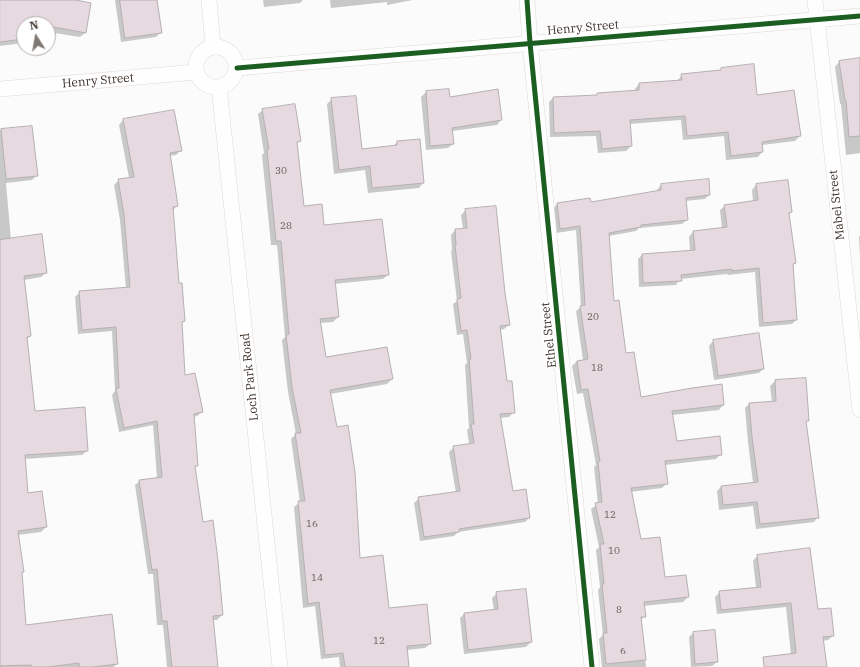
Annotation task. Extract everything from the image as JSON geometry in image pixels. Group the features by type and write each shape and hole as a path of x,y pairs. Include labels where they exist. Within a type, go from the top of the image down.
{"street":[{"path":"209,0 213,47"},
{"name":"Ethel Street","path":"527,0 592,667"},
{"name":"Mabel Street","path":"815,0 860,410"},
{"name":"Henry Street","path":"237,68 860,16"},
{"path":"213,47 220,47 227,50 232,54 236,61 237,68 233,78 228,83 219,87 206,85 200,80 197,72 196,65 198,59 202,53 213,47"},
{"name":"Henry Street","path":"0,89 197,72"},
{"name":"Loch Park Road","path":"219,87 280,667"}],"building":[{"path":"0,0 76,0 91,3 86,33 56,27 56,16 16,16 16,40 0,42"},
{"path":"120,0 157,0 162,33 125,38"},
{"path":"860,58 860,136 849,137 846,100 839,61"},
{"path":"754,64 757,95 794,90 801,136 762,142 763,152 731,156 728,132 687,136 685,116 630,120 632,146 602,149 600,131 554,133 553,97 597,95 597,93 639,90 639,83 682,80 681,74 721,70 721,68"},
{"path":"449,89 450,97 498,89 502,120 452,128 454,144 430,146 426,91"},
{"path":"356,96 362,149 397,145 397,141 420,139 424,183 372,188 370,166 339,170 331,98"},
{"path":"295,104 301,141 297,142 304,206 322,204 324,225 382,219 389,275 335,280 339,317 320,319 326,357 387,347 393,379 330,390 337,427 348,425 355,472 360,558 383,555 389,608 427,604 431,644 407,646 409,667 345,667 343,653 325,655 319,602 308,604 298,501 305,501 295,433 301,433 292,387 286,335 289,334 281,241 276,241 267,150 269,149 262,109"},
{"path":"174,110 182,151 170,153 178,206 173,207 179,283 182,283 185,321 182,322 185,375 195,373 203,412 194,414 198,466 195,466 203,522 213,520 218,561 223,615 213,616 218,667 172,667 167,621 162,621 157,569 152,570 139,480 162,477 157,421 124,428 116,389 119,388 116,327 82,330 79,291 130,287 124,215 118,179 134,177 123,119"},
{"path":"32,126 38,176 6,179 1,129"},
{"path":"709,179 710,195 686,198 688,220 641,225 641,227 609,233 614,301 619,300 626,353 634,352 641,397 722,384 724,405 672,411 677,441 720,436 722,455 665,461 668,484 631,488 641,539 660,537 665,577 686,575 689,597 644,602 646,617 641,617 646,660 606,664 603,633 607,633 600,544 604,544 595,503 602,502 598,462 600,461 588,389 581,390 577,361 588,359 580,306 585,305 580,226 560,229 557,203 590,198 591,202 661,190 661,184"},
{"path":"788,180 792,212 789,213 796,263 793,264 797,320 763,323 759,268 732,271 732,269 681,275 682,281 643,283 642,254 695,250 693,231 727,227 724,205 758,200 756,184"},
{"path":"496,206 505,293 510,325 500,326 507,381 512,381 515,413 500,414 513,491 526,489 530,518 459,529 459,532 424,537 418,497 460,491 453,446 474,443 471,424 474,424 469,359 471,359 467,330 461,331 457,299 461,298 455,245 455,229 467,228 465,209"},
{"path":"42,234 47,273 24,276 31,336 27,337 35,411 85,407 88,451 25,455 28,493 42,491 47,527 18,531 24,572 22,572 26,625 112,614 118,664 93,667 79,667 79,663 48,667 32,667 31,665 0,666 0,240"},
{"path":"759,333 764,369 718,376 713,340"},
{"path":"806,378 809,421 806,421 819,518 760,524 757,502 723,505 721,486 758,482 749,403 776,401 775,380"},
{"path":"810,548 818,609 831,608 834,636 823,637 827,667 764,667 763,657 796,653 791,603 721,610 719,591 761,587 757,555"},
{"path":"526,589 532,642 468,650 464,613 498,609 496,592"},
{"path":"715,630 718,662 695,664 693,632"}],"cycle path":[{"path":"527,0 592,667"},
{"path":"237,68 860,16"}]}
